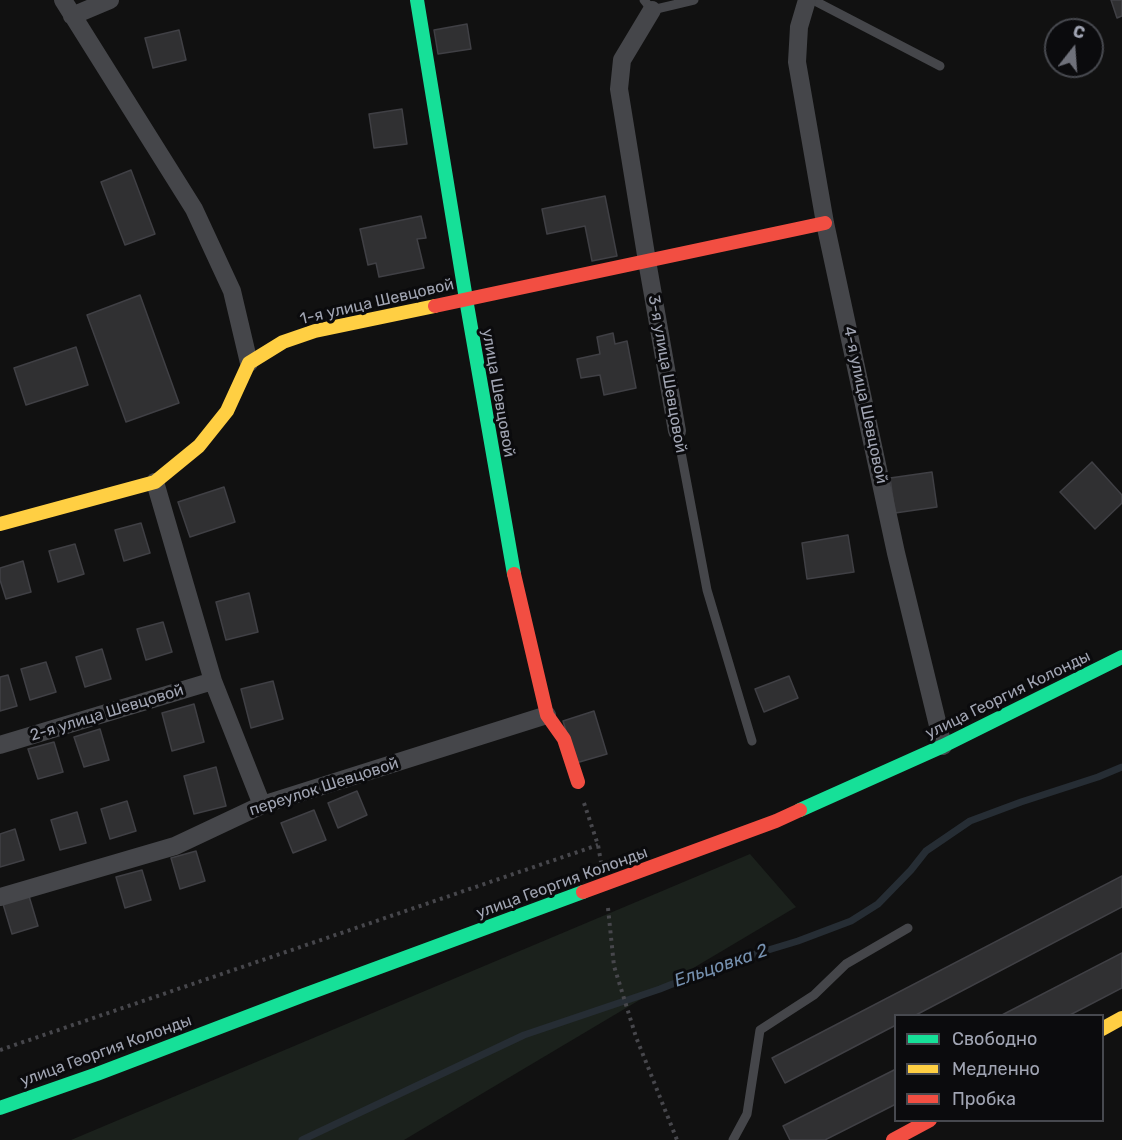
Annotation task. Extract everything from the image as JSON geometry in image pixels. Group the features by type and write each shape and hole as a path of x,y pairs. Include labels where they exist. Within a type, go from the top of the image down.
{"street":[{"path":"0,524 155,482 199,446 227,411 249,363 232,291 194,209 63,0"},
{"path":"72,16 110,0"},
{"name":"улица Шевцовой","path":"417,0 510,556 547,715 564,739 578,782"},
{"name":"4-я улица Шевцовой","path":"807,0 799,27 797,62 825,222 896,553 943,746"},
{"name":"3-я улица Шевцовой","path":"648,5 622,60 619,89 677,431"},
{"name":"1-я улица Шевцовой","path":"249,363 283,342 315,331 825,222"},
{"path":"155,482 213,681 262,805"},
{"name":"улица Георгия Колонды","path":"0,1108 776,821 943,746 1122,657"},
{"name":"2-я улица Шевцовой","path":"0,746 213,681"},
{"name":"переулок Шевцовой","path":"0,897 176,846 262,805 547,715"},
{"path":"1104,1028 1122,1018"},
{"path":"893,1140 926,1122"}],"lane":[{"path":"648,5 694,0"},
{"path":"813,0 940,66"},
{"name":"3-я улица Шевцовой","path":"677,431 707,590 752,741"},
{"path":"733,1140 747,1114 760,1030 814,995 846,964 908,928"}],"path":[{"path":"0,1050 598,845"},
{"path":"614,966 636,1037 677,1140"}],"shaded area":[{"path":"750,854 796,907 404,1140 71,1140"}],"building":[{"path":"1111,0 1122,0 1122,16 1117,18"},
{"path":"467,24 471,49 438,54 434,30"},
{"path":"179,30 186,60 153,68 145,38"},
{"path":"402,109 407,144 374,148 369,114"},
{"path":"131,170 155,234 125,245 101,182"},
{"path":"605,196 617,256 592,261 585,226 547,234 542,209"},
{"path":"421,216 426,238 417,239 424,268 379,277 376,263 368,265 360,229"},
{"path":"140,295 179,403 126,422 87,315"},
{"path":"613,333 615,344 627,341 636,388 604,395 600,375 581,378 577,359 600,354 597,337"},
{"path":"76,347 88,385 26,405 14,368"},
{"path":"1092,462 1122,495 1122,503 1095,529 1060,492"},
{"path":"932,472 937,507 895,513 890,478"},
{"path":"224,487 235,522 190,537 178,502"},
{"path":"141,523 150,553 124,561 115,530"},
{"path":"848,535 854,572 807,579 802,543"},
{"path":"75,544 84,574 58,582 49,551"},
{"path":"23,561 31,592 6,599 0,580 0,568"},
{"path":"249,593 258,632 226,640 216,602"},
{"path":"163,622 172,652 146,660 137,629"},
{"path":"102,649 111,679 85,687 76,657"},
{"path":"46,662 56,692 30,700 21,669"},
{"path":"8,675 17,706 0,711 0,677"},
{"path":"789,676 798,698 764,712 755,689"},
{"path":"273,681 283,719 251,728 241,689"},
{"path":"194,704 204,742 172,751 162,713"},
{"path":"594,711 607,754 576,763 563,721"},
{"path":"100,729 109,760 84,767 74,737"},
{"path":"54,742 63,772 38,779 28,749"},
{"path":"216,767 226,806 194,814 184,776"},
{"path":"357,791 367,815 338,828 328,803"},
{"path":"127,801 136,831 110,839 101,809"},
{"path":"314,810 326,840 293,853 281,823"},
{"path":"77,812 86,843 60,850 51,820"},
{"path":"15,829 24,860 0,867 0,834"},
{"path":"196,851 205,881 180,889 171,858"},
{"path":"142,870 151,900 125,908 116,877"},
{"path":"1122,876 1122,907 918,1014 894,1014 894,1026 785,1083 772,1058"},
{"path":"29,896 38,926 12,934 3,904"},
{"path":"1122,953 1122,988 1072,1014 1004,1014"},
{"path":"894,1070 894,1105 825,1140 790,1140 783,1126"}],"waterway":[{"name":"Ельцовка 2","path":"302,1140 524,1035 660,989 722,964 798,941 851,921 878,904 926,851 970,821 1122,767"}],"traffic: fast":[{"path":"417,0 514,574"},
{"path":"800,810 943,746 1122,657"},
{"path":"0,1108 97,1074 583,892"}],"traffic: slow":[{"path":"0,524 155,482 199,446 227,411 249,363 283,342 315,331 435,306"},
{"path":"1104,1028 1122,1018"}],"traffic: jam":[{"path":"435,306 825,223"},
{"path":"514,574 547,715 564,739 578,782"},
{"path":"583,892 776,821 800,810"},
{"path":"893,1140 926,1122"}]}
